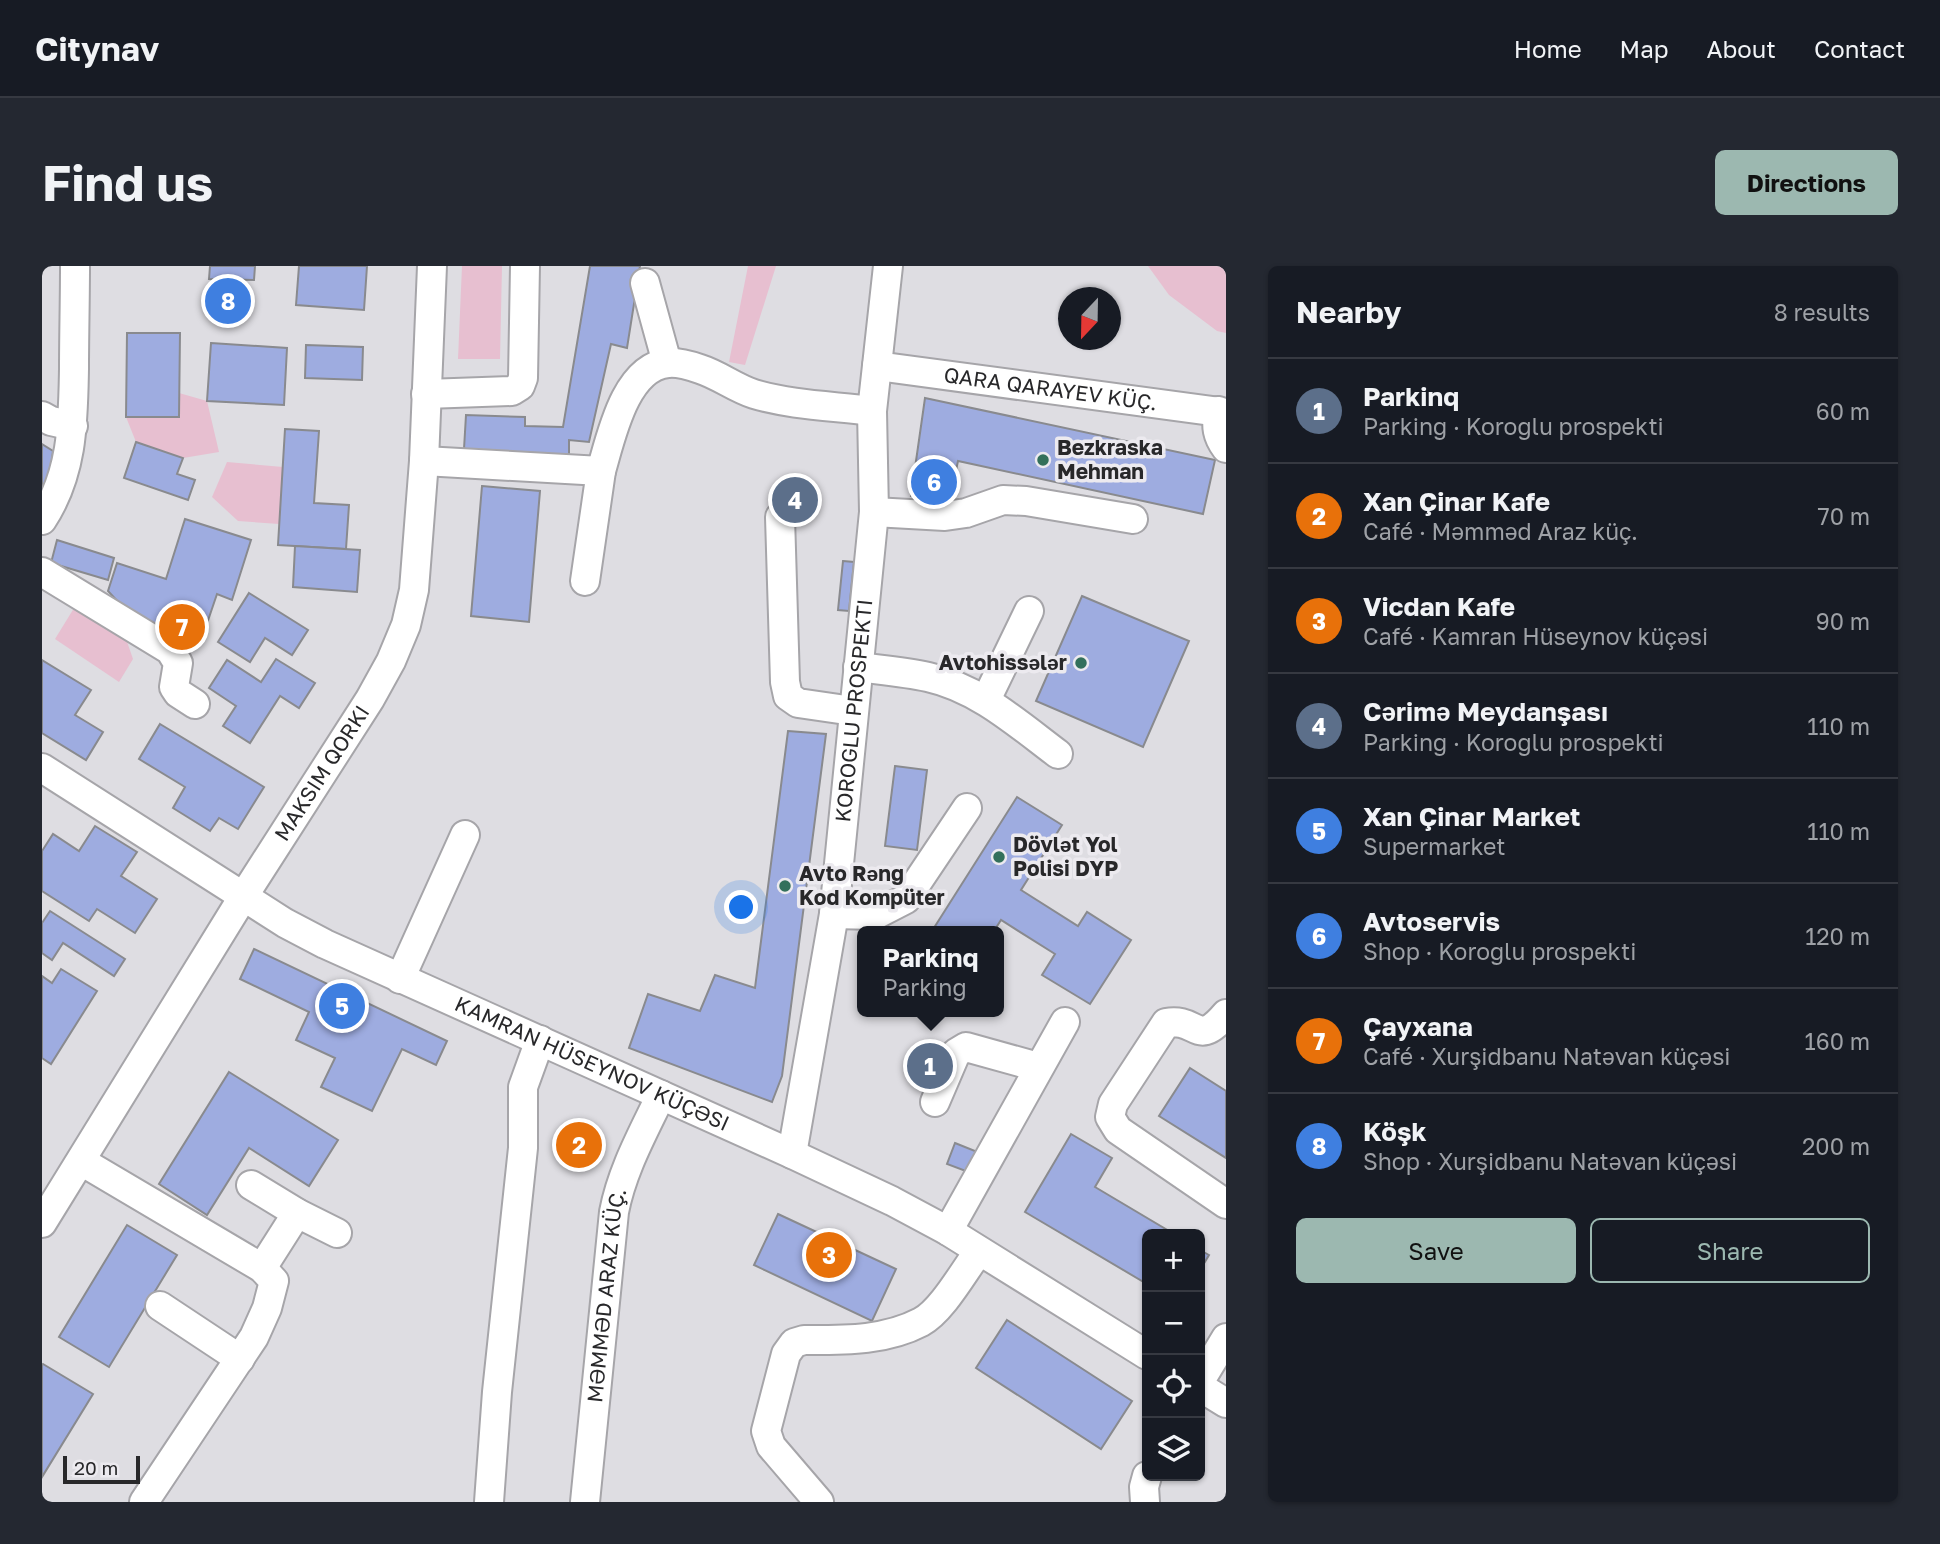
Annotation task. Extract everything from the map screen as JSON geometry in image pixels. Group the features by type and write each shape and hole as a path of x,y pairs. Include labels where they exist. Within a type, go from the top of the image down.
{"street":[{"path":"42,520 59,490 68,459 73,426 75,266"},
{"name":"MAKSIM QORKI","path":"42,1223 243,897 370,699 406,625 414,590 424,461 432,266"},
{"path":"426,394 512,391 520,386 523,378 525,266"},
{"name":"KOROĞLU PROSPEKTI","path":"792,1154 834,915 874,512 872,411 888,266"},
{"path":"645,283 667,363"},
{"path":"585,581 601,471 614,426 630,389 641,375 667,363 702,370 751,393 774,399 872,411"},
{"name":"QARA QARAYEV KÜÇ.","path":"877,366 1222,412"},
{"path":"1222,412 1216,426 1219,439 1226,448"},
{"path":"42,416 73,426"},
{"path":"424,461 601,471"},
{"path":"874,512 946,516 967,513 1003,500 1026,501 1133,519"},
{"path":"780,517 785,682 788,696 798,703 853,711"},
{"path":"42,572 170,650 178,663 174,687 178,693 195,704"},
{"path":"986,700 1029,611"},
{"path":"858,667 929,677 986,700 1058,754"},
{"name":"KAMRAN HÜSEYNOV KÜÇƏSI","path":"42,768 285,923 400,979 792,1154 892,1202 948,1231 1142,1352"},
{"path":"834,915 875,915 906,899 967,808"},
{"path":"400,979 465,835"},
{"path":"1226,1014 1212,1030 1204,1032 1175,1021 1166,1023 1113,1104 1110,1117 1118,1130 1226,1204"},
{"path":"948,1231 1065,1022"},
{"path":"489,1502 497,1392 523,1148 523,1087 540,1040"},
{"path":"935,1102 956,1053 966,1047 1038,1067"},
{"name":"MƏMMƏD ARAZ KÜÇ.","path":"585,1502 614,1212 627,1167 660,1095"},
{"path":"81,1161 262,1268 274,1281 267,1308 254,1337 144,1502"},
{"path":"251,1185 337,1233"},
{"path":"262,1268 297,1213"},
{"path":"819,1502 771,1446 766,1431 786,1354 794,1343 804,1340 871,1339 922,1322 936,1309 979,1251"},
{"path":"160,1306 240,1359"},
{"path":"1205,1373 1226,1338"},
{"path":"1205,1390 1226,1404"},
{"path":"1146,1481 1146,1502"}],"shaded area":[{"path":"462,266 502,266 500,359 458,359"},
{"path":"748,266 776,266 745,365 729,362"},
{"path":"1148,266 1226,266 1226,333 1217,331 1169,295"},
{"path":"179,393 207,401 219,452 183,458 136,442 126,417 179,417"},
{"path":"227,462 283,467 279,524 238,521 212,497"},
{"path":"79,600 123,630 133,659 119,682 55,639"}],"building":[{"path":"210,266 255,266 254,280 209,279"},
{"path":"299,266 367,266 364,310 296,305"},
{"path":"590,266 640,266 627,348 611,344 589,442 569,440 569,455 464,449 466,415 525,417 525,426 563,427"},
{"path":"127,333 180,333 179,417 126,417"},
{"path":"211,343 287,348 284,405 207,401"},
{"path":"306,345 363,347 362,380 305,378"},
{"path":"925,398 1215,460 1203,514 958,461 949,503 911,496"},
{"path":"285,429 319,431 314,503 349,505 346,549 278,545"},
{"path":"136,442 183,458 177,474 195,480 188,500 124,478"},
{"path":"42,444 53,451 50,479 42,492"},
{"path":"482,486 540,491 529,622 471,616"},
{"path":"185,519 251,540 232,600 217,594 200,644 133,618 108,591 117,563 166,579"},
{"path":"57,540 114,558 108,580 51,563"},
{"path":"295,546 360,550 357,592 293,587"},
{"path":"843,561 854,562 849,611 838,610"},
{"path":"249,593 308,630 292,655 265,638 250,662 218,642"},
{"path":"1082,596 1189,641 1143,747 1036,701"},
{"path":"276,659 315,683 299,708 280,696 250,743 223,726 236,706 209,688 227,660 261,682"},
{"path":"42,660 91,690 75,715 103,732 86,760 42,733"},
{"path":"160,724 264,787 238,829 219,818 210,831 173,808 185,787 139,759"},
{"path":"788,731 826,734 782,1076 772,1102 629,1048 648,994 700,1011 715,975 755,988"},
{"path":"895,766 927,770 917,850 885,846"},
{"path":"1017,797 1062,825 1021,890 1078,926 1087,912 1131,940 1090,1004 1042,975 1055,954 1001,920 997,926 935,926"},
{"path":"95,826 137,852 121,876 157,899 135,933 97,909 89,921 42,891 42,851 53,834 79,851"},
{"path":"50,911 125,959 114,976 63,943 52,960 42,953 42,923"},
{"path":"254,949 447,1041 436,1065 402,1049 372,1111 321,1087 335,1058 296,1040 309,1012 240,979"},
{"path":"61,969 97,991 51,1064 42,1058 42,976 52,983"},
{"path":"1190,1068 1226,1091 1226,1158 1159,1116"},
{"path":"229,1072 338,1140 309,1186 249,1148 207,1215 159,1184"},
{"path":"1071,1134 1112,1158 1095,1187 1166,1229 1142,1229 1142,1281 1025,1212"},
{"path":"955,1143 980,1153 971,1173 947,1164"},
{"path":"778,1214 896,1269 872,1321 754,1265"},
{"path":"127,1225 177,1255 109,1367 59,1337"},
{"path":"1007,1320 1132,1401 1101,1449 976,1368"},
{"path":"42,1365 93,1394 42,1477"}],"place":[{"name":"Köşk","path":"228,301"},
{"name":"Bezkraska Mehman","path":"1043,460"},
{"name":"Avtoservis","path":"934,482"},
{"name":"Cərimə Meydanşası","path":"795,500"},
{"name":"Çayxana","path":"182,627"},
{"name":"Avtohissələr","path":"1081,663"},
{"name":"Dövlət Yol Polisi DYP","path":"999,857"},
{"name":"Avto Rəng Kod Kompüter","path":"785,886"},
{"name":"Xan Çinar Market","path":"342,1006"},
{"name":"Parkinq","path":"930,1066"},
{"name":"Xan Çinar Kafe","path":"579,1145"},
{"name":"Vicdan Kafe","path":"829,1255"}]}
